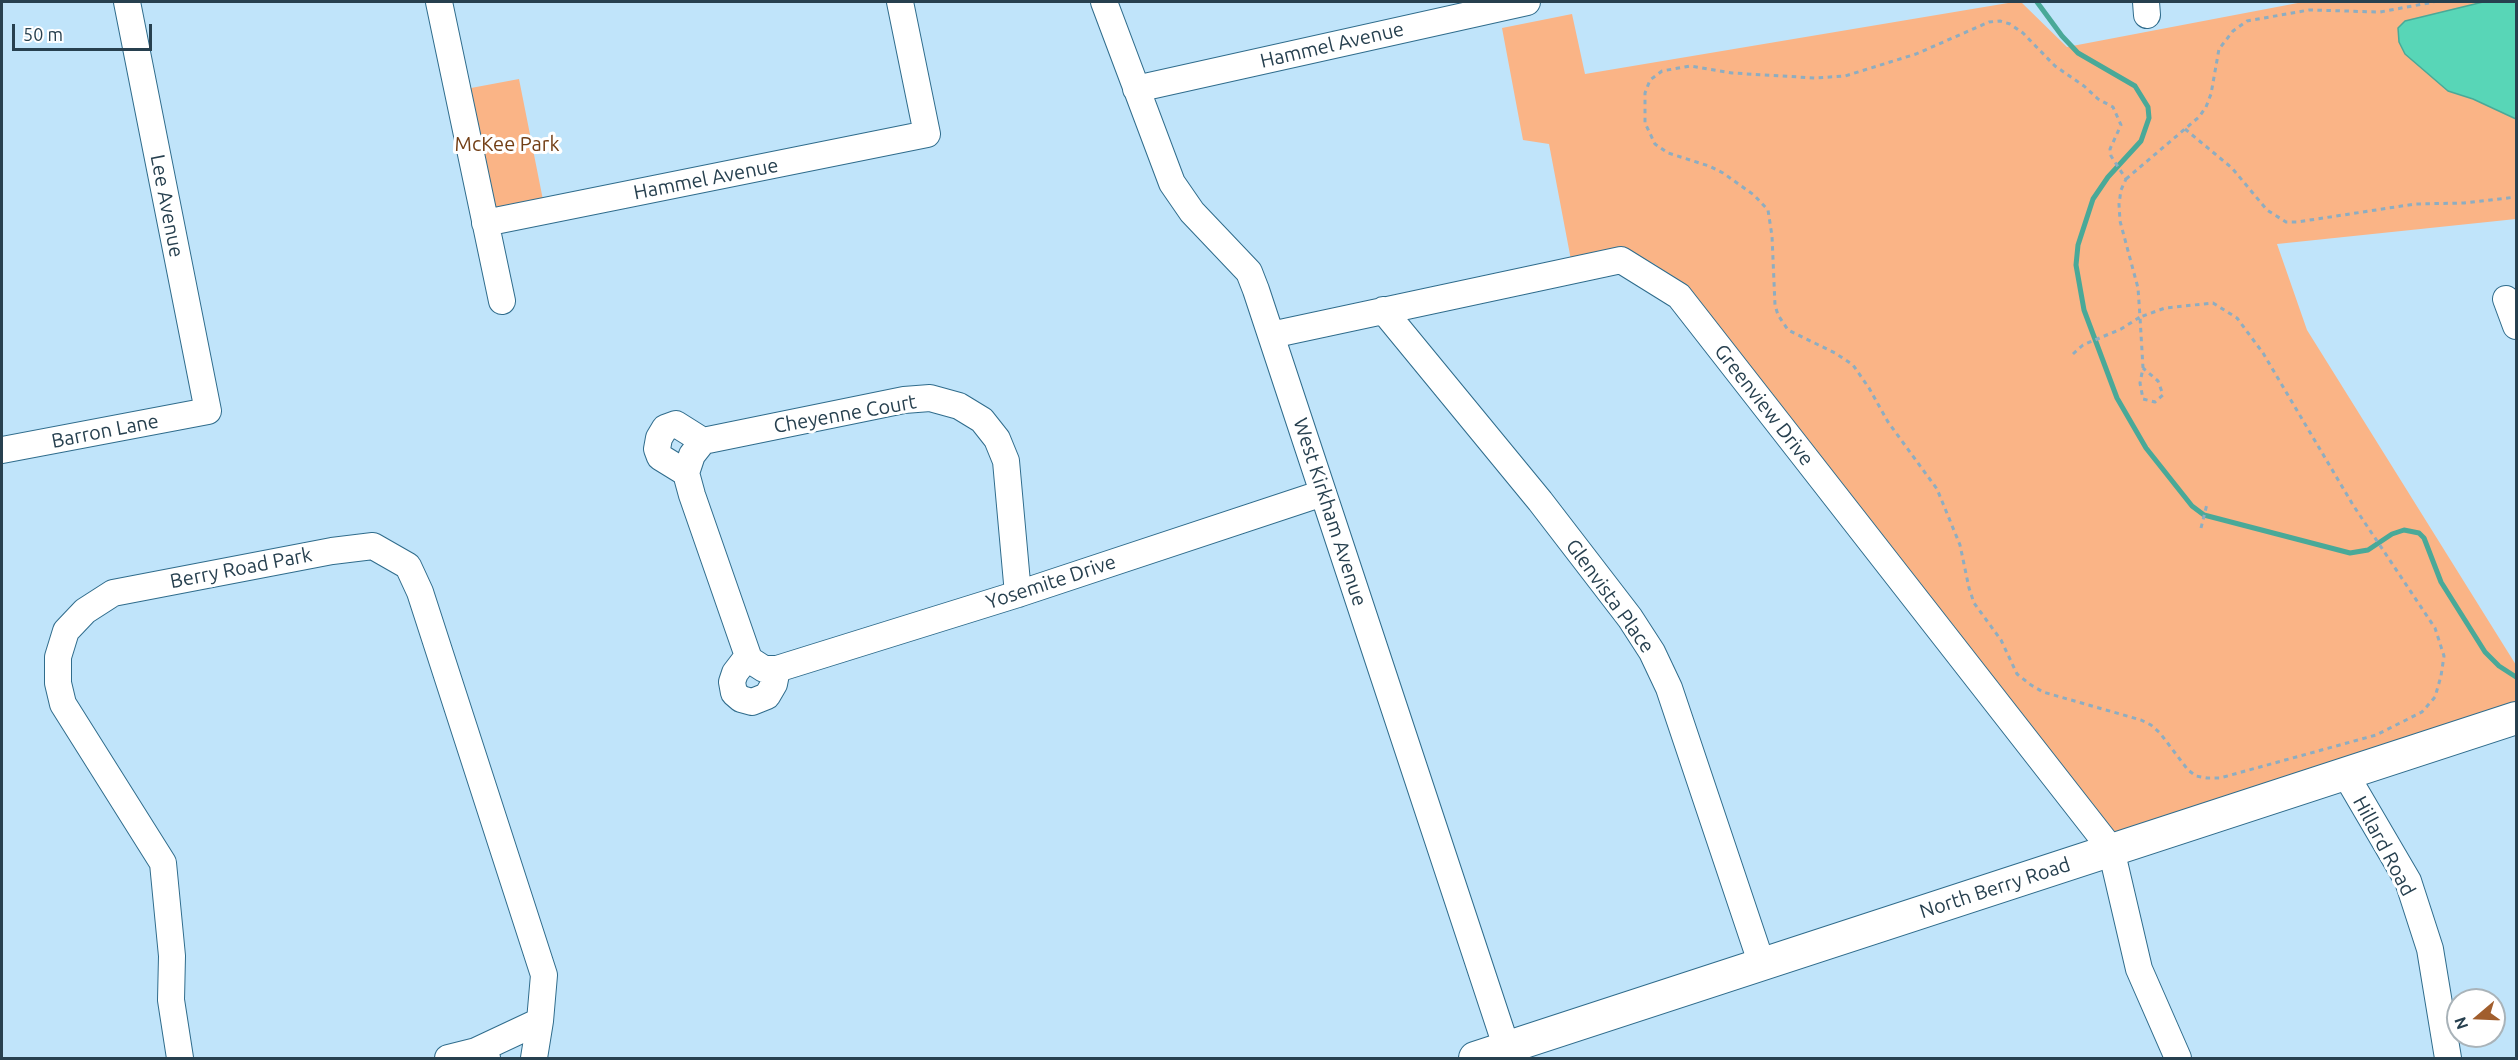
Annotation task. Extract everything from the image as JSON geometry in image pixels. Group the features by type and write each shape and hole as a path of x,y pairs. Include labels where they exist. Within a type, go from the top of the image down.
{"main road":[{"name":"North Berry Road","path":"1475,1059 1508,1053 1762,965 2111,849 2517,718"}],"street":[{"name":"Lee Avenue","path":"127,2 208,411"},
{"path":"439,2 502,302"},
{"name":"Hammel Avenue","path":"485,223 927,134 900,2"},
{"name":"West Kirkham Avenue","path":"1104,2 1172,183 1192,212 1249,272 1508,1053"},
{"name":"Hammel Avenue","path":"1136,89 1527,2"},
{"name":"Greenview Drive","path":"1271,335 1621,260 1679,296 2111,849"},
{"path":"2506,299 2517,326"},
{"name":"Glenvista Place","path":"1383,310 1540,501 1652,652 1669,688 1762,965"},
{"name":"Cheyenne Court","path":"703,441 904,400 930,399 959,406 982,420 997,439 1006,461 1018,594"},
{"name":"Barron Lane","path":"2,450 208,411"},
{"path":"676,424 703,441 692,455 686,473 660,457 657,449 658,438 665,428 676,424"},
{"name":"Yosemite Drive","path":"686,473 692,495 763,664 1018,594 1323,493"},
{"name":"Berry Road Park","path":"180,1059 171,1000 172,956 163,863 63,704 58,683 58,657 66,631 84,611 113,593 332,551 373,546 408,566 420,592 544,975 534,1059"},
{"name":"Hillard Road","path":"2346,775 2408,882 2430,949 2448,1059"},
{"path":"2111,849 2139,969 2178,1059"},
{"path":"448,1059 482,1055 540,1021"}],"path":[{"path":"2143,368 2158,381 2163,396 2155,402 2143,399 2140,383 2143,368 2138,288 2120,221 2120,197 2126,179 2185,129 2206,107 2219,49 2233,31 2247,21 2309,10 2380,12 2434,2"},
{"path":"2073,354 2083,345 2121,328 2140,316 2165,308 2213,303 2237,318 2263,353 2353,505 2435,628 2444,656 2435,696 2422,712 2376,735 2220,778 2206,778 2196,776 2188,770 2160,733 2151,725 2141,720 2043,692 2017,674 2001,640 1974,603 1968,588 1960,545 1937,489 1888,422 1853,365 1835,353 1788,330 1778,315 1774,305 1771,220 1768,210 1754,195 1723,173 1668,153 1655,144 1645,123 1645,93 1650,80 1655,75 1675,67 1690,66 1732,73 1815,78 1845,76 1916,54 1989,21 2000,21 2023,33 2055,66 2098,99 2113,107 2121,124 2110,149 2111,156 2126,179"},
{"path":"2185,129 2232,168 2267,210 2286,222 2415,204 2464,203 2517,197"},
{"path":"2201,528 2207,504"}],"green space":[{"path":"2021,2 2067,47 2303,2 2516,2 2516,219 2277,244 2307,330 2516,665 2516,708 2117,834 2107,825 1673,281 1656,265 1640,257 1571,260 1549,144 1523,140 1502,28 1572,14 1585,74"},
{"name":"McKee Park","path":"519,79 543,200 495,209 471,88"}],"shaded area":[{"path":"2483,2 2516,2 2516,119 2473,99 2448,91 2405,54 2399,42 2398,28 2405,21"}],"waterway":[{"path":"2037,2 2062,36 2078,53 2135,86 2148,107 2149,118 2141,141 2108,177 2093,199 2078,245 2076,265 2084,310 2117,398 2146,448 2192,506 2204,515 2350,553 2368,550 2392,534 2404,530 2419,533 2424,538 2441,582 2485,652 2499,666 2516,677"}]}
